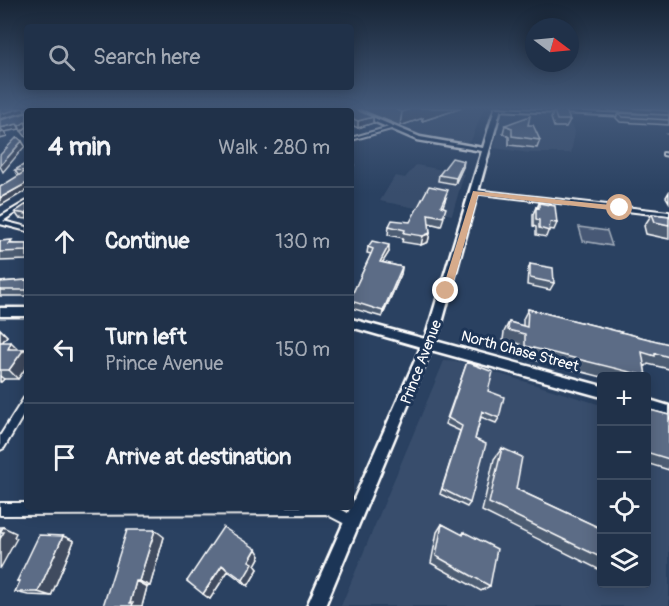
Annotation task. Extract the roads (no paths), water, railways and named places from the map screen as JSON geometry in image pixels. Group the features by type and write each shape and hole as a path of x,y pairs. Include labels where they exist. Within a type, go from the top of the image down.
{"main road":[{"path":"412,136 460,146 485,154"},
{"name":"Prince Avenue","path":"316,606 429,344 491,136"},
{"path":"460,146 489,142"},
{"path":"0,312 24,312"},
{"name":"North Chase Street","path":"354,324 597,391"},
{"path":"651,407 669,412"}],"street":[{"path":"475,192 669,214"},
{"path":"0,221 24,205"},
{"path":"0,221 24,228"},
{"path":"0,445 24,406"},
{"path":"0,509 24,509"},
{"path":"331,510 351,521"}]}
